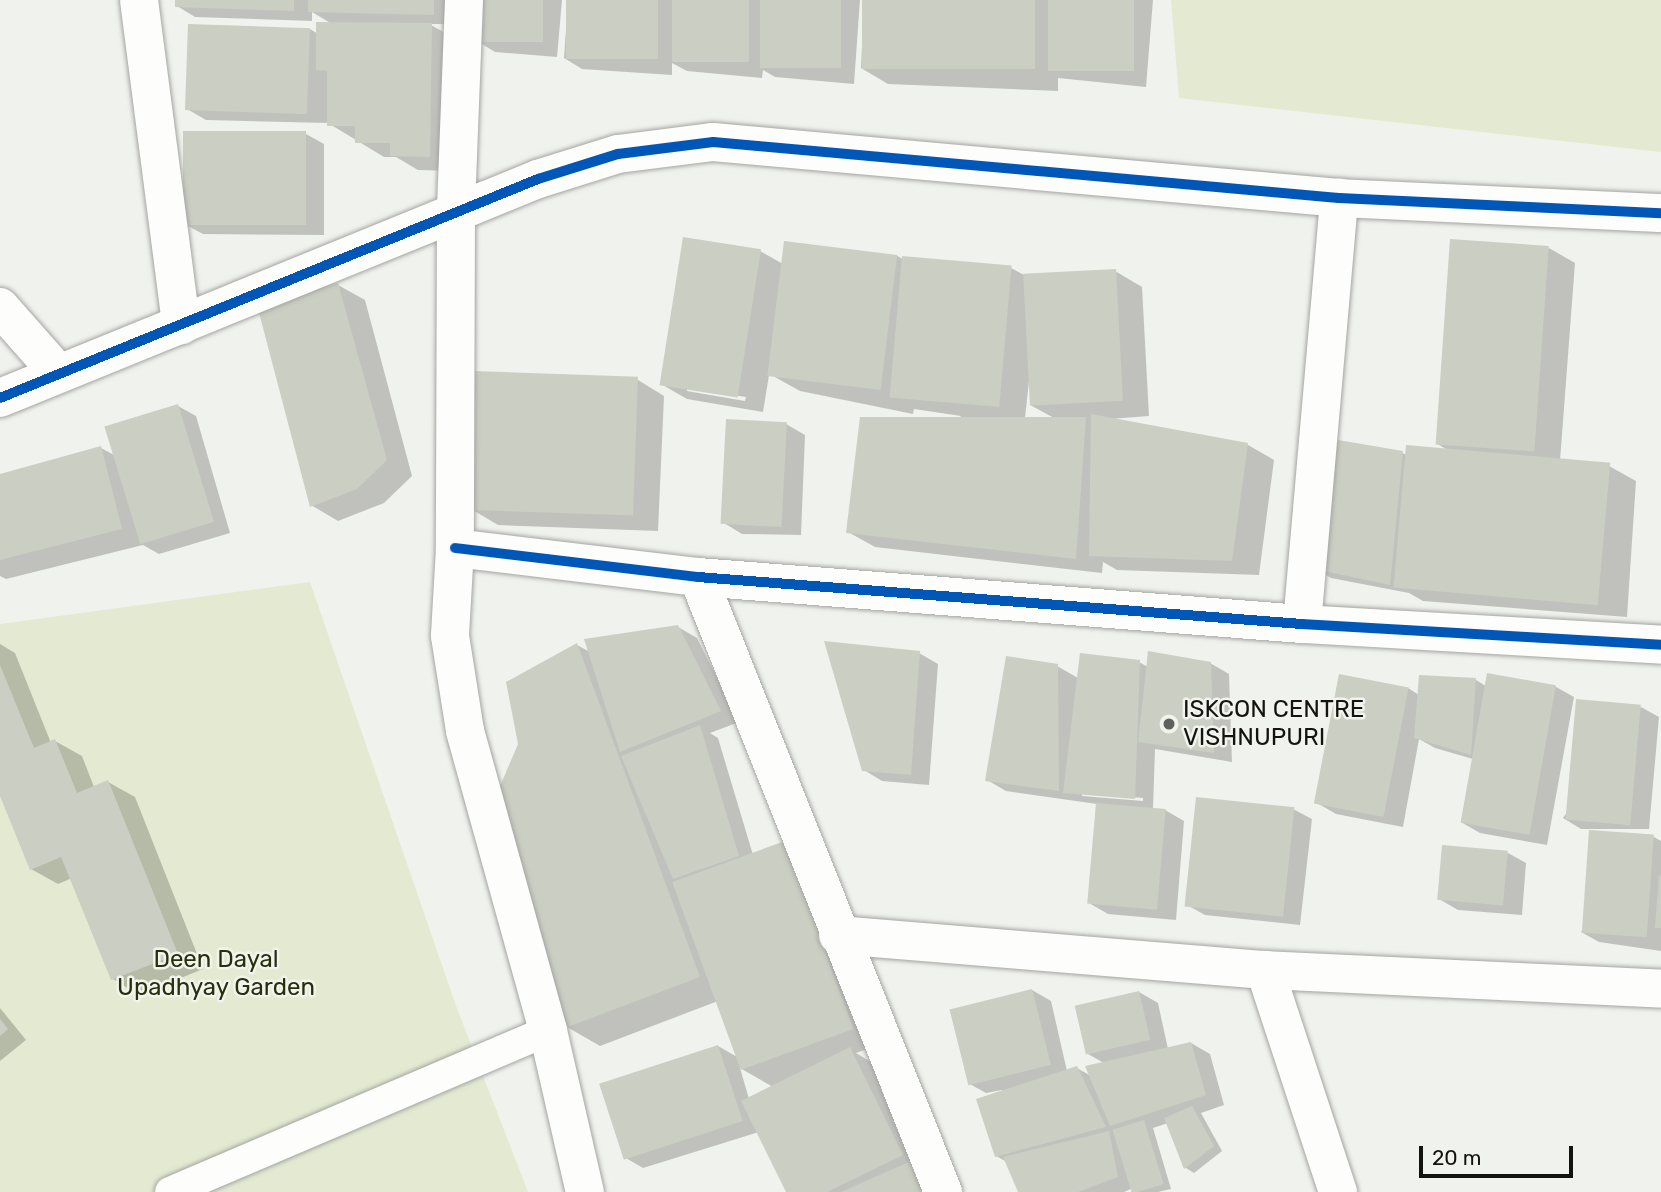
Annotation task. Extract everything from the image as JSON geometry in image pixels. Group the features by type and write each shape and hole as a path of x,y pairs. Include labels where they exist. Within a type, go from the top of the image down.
{"street":[{"path":"139,0 181,325"},
{"path":"464,0 456,213 455,548 450,636 465,731 548,1031 585,1192"},
{"path":"0,398 538,179 618,154 713,142 1339,198 1661,213"},
{"path":"1302,624 1339,198"},
{"path":"0,307 59,374"},
{"path":"455,548 698,577 1302,624 1661,645"},
{"path":"698,577 943,1192"},
{"path":"838,934 1265,970 1661,989"},
{"path":"1265,970 1338,1192"}],"lane":[{"path":"170,1192 548,1031"}],"green space":[{"path":"1171,0 1661,0 1661,152 1179,98"},
{"name":"Deen Dayal Upadhyay Garden","path":"310,582 455,1003 528,1192 0,1192 0,624"}],"building":[{"path":"175,0 294,0 294,11 175,7"},
{"path":"308,0 434,0 434,15 308,12"},
{"path":"478,0 543,0 543,42 478,42"},
{"path":"566,0 658,0 658,59 566,59"},
{"path":"672,0 749,0 749,62 672,62"},
{"path":"760,0 841,0 841,68 760,68"},
{"path":"862,0 1035,0 1035,69 862,69"},
{"path":"1048,0 1134,0 1134,71 1048,71"},
{"path":"316,22 432,23 430,157 390,156 390,143 355,143 355,126 327,126 327,71 316,70"},
{"path":"188,24 310,28 307,114 185,110"},
{"path":"183,131 306,131 306,225 183,225"},
{"path":"683,237 761,249 738,398 660,385"},
{"path":"1450,239 1549,246 1534,451 1436,444"},
{"path":"784,241 897,255 881,390 767,376"},
{"path":"902,256 1012,266 999,407 890,397"},
{"path":"1116,269 1123,401 1030,406 1023,274"},
{"path":"338,283 387,460 357,489 310,507 257,305"},
{"path":"475,371 638,377 633,516 470,510"},
{"path":"178,404 214,522 140,544 104,427"},
{"path":"1091,414 1248,443 1232,561 1089,556"},
{"path":"860,417 1086,417 1076,559 846,533"},
{"path":"726,419 787,422 781,527 721,524"},
{"path":"1332,439 1403,451 1390,585 1310,568"},
{"path":"1406,445 1610,463 1598,605 1394,587"},
{"path":"101,446 122,529 0,560 0,474"},
{"path":"678,625 721,711 620,752 584,639"},
{"path":"824,641 920,651 911,775 862,771"},
{"path":"577,643 700,977 565,1028 492,805 518,744 506,682"},
{"path":"1148,651 1211,662 1214,753 1138,742"},
{"path":"1080,653 1140,660 1135,799 1063,793"},
{"path":"1006,656 1058,664 1059,791 985,781"},
{"path":"0,665 34,748 55,739 77,793 108,780 178,954 111,980 61,857 30,870 0,796"},
{"path":"1487,673 1556,685 1530,835 1461,823"},
{"path":"1339,674 1409,688 1384,817 1314,804"},
{"path":"1419,675 1476,678 1471,755 1414,738"},
{"path":"1576,699 1641,705 1630,825 1565,820"},
{"path":"700,725 739,856 673,879 621,756"},
{"path":"1196,797 1294,807 1283,917 1185,906"},
{"path":"1096,803 1166,809 1157,910 1087,904"},
{"path":"1589,830 1654,835 1647,937 1582,933"},
{"path":"785,841 853,1029 741,1070 672,882"},
{"path":"1442,845 1508,851 1503,906 1437,900"},
{"path":"1659,875 1661,928 1655,928"},
{"path":"1032,989 1051,1065 968,1085 950,1010"},
{"path":"1139,991 1150,1040 1086,1055 1075,1006"},
{"path":"0,1019 8,1029 0,1036"},
{"path":"1191,1042 1206,1095 1110,1126 1085,1066"},
{"path":"718,1045 743,1121 624,1160 599,1084"},
{"path":"850,1047 903,1155 827,1192 786,1192 741,1101"},
{"path":"1077,1066 1106,1127 995,1157 976,1099"},
{"path":"1192,1106 1214,1146 1184,1169 1164,1118"},
{"path":"1144,1120 1164,1184 1132,1192 1112,1130"},
{"path":"1109,1131 1118,1177 1078,1192 1018,1192 1003,1157"},
{"path":"911,1161 922,1192 841,1192"}],"cycle path":[{"path":"0,398 538,179 618,154 713,142 1339,198 1661,213"},
{"path":"455,548 698,577 1302,624 1661,645"}],"place":[{"name":"ISKCON CENTRE VISHNUPURI","path":"1169,724"}]}
